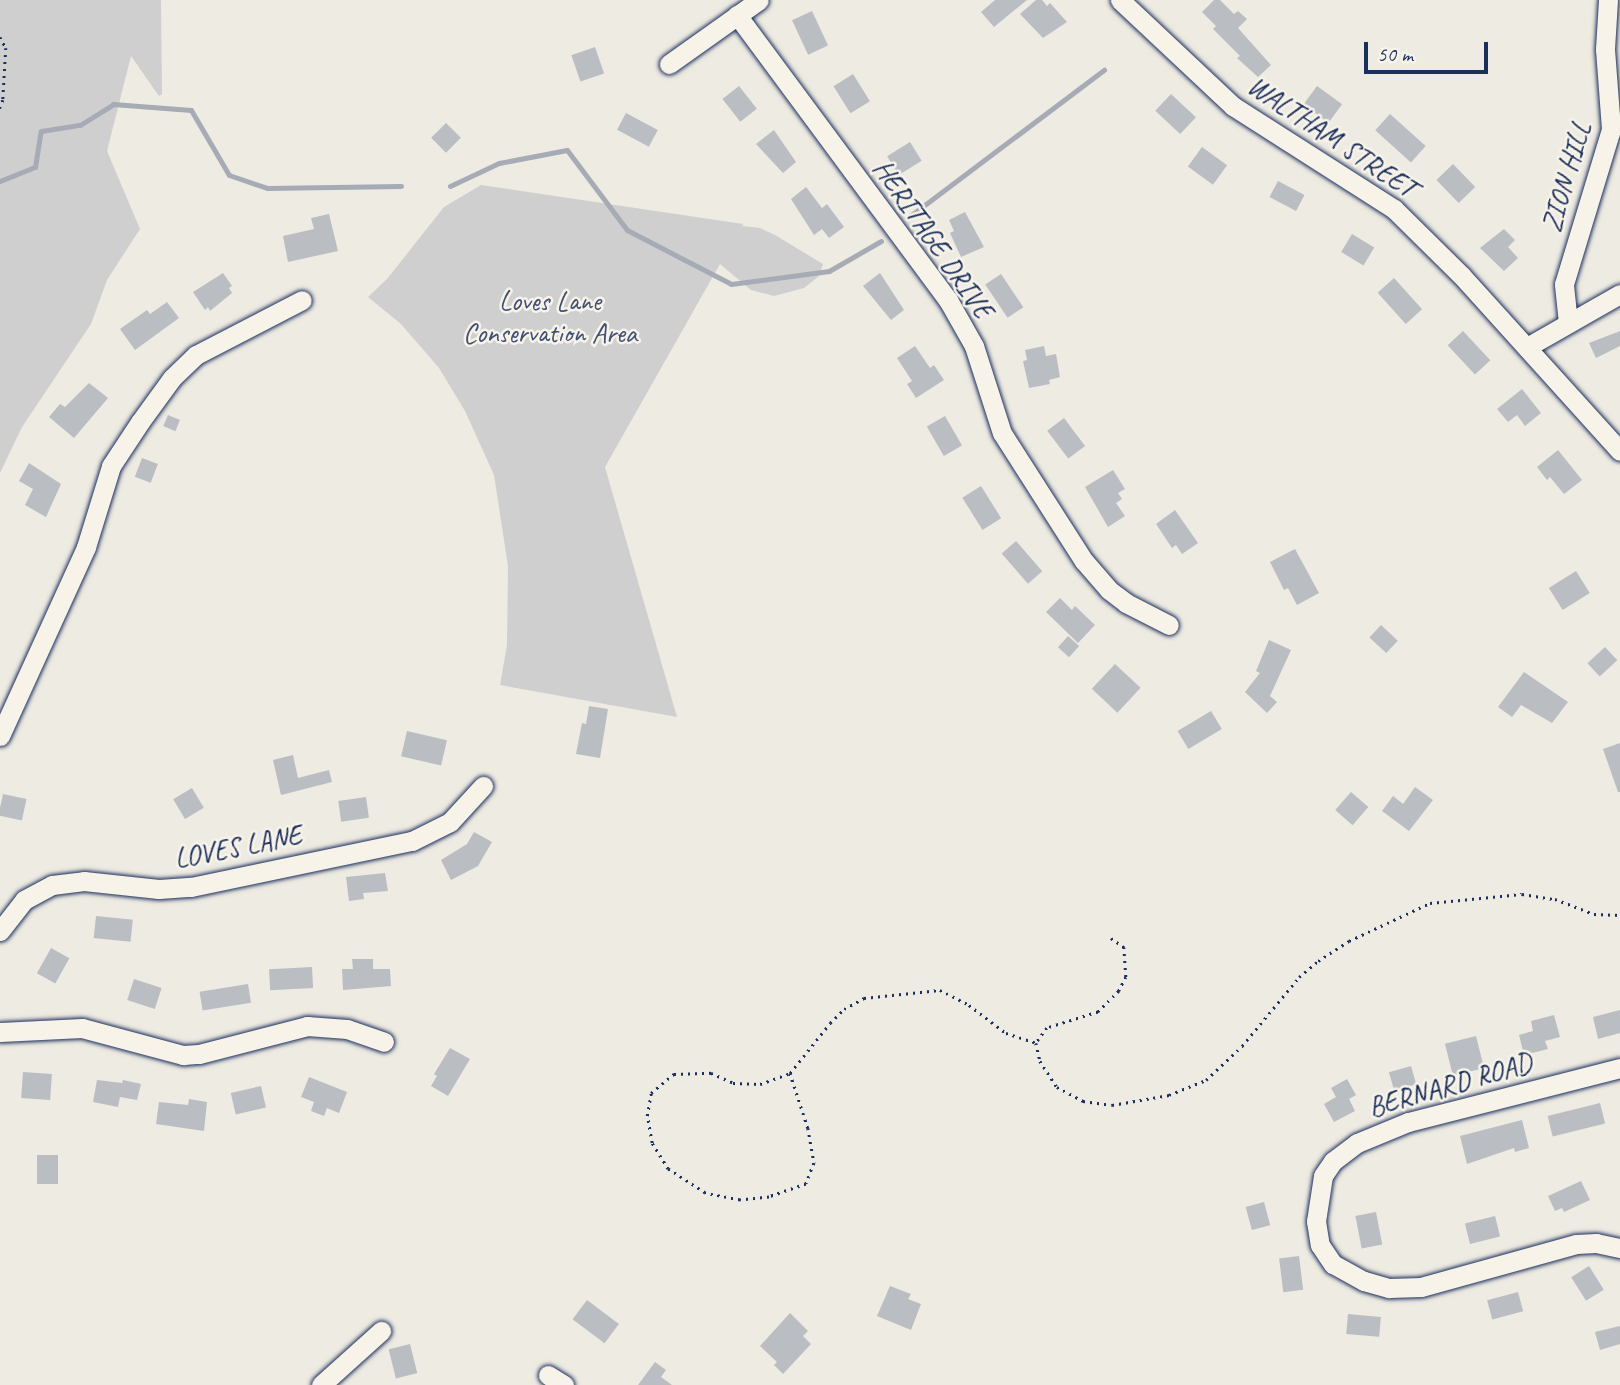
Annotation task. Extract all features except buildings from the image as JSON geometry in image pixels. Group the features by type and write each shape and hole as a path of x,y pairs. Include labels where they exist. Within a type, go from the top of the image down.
{"street":[{"path":"669,64 759,0"},
{"name":"WALTHAM STREET","path":"1120,0 1233,106 1394,209 1435,248 1620,451"},
{"name":"ZION HILL","path":"1568,323 1564,284 1611,129 1605,57 1608,2"},
{"name":"HERITAGE DRIVE","path":"737,15 959,316 978,358 987,396 1002,433 1084,561 1109,590 1126,603 1169,625"},
{"path":"1527,347 1620,294"},
{"path":"0,736 8,713 86,547 111,466 140,422 172,378 196,355 302,300"},
{"name":"LOVES LANE","path":"0,931 18,906 31,895 66,882 103,882 159,890 183,888 412,841 450,822 483,786"},
{"path":"0,1032 82,1028 183,1055 199,1054 307,1026 347,1029 384,1042"},
{"name":"BERNARD ROAD","path":"1620,1068 1408,1122 1357,1143 1328,1167 1320,1186 1316,1211 1320,1245 1333,1264 1364,1282 1389,1288 1421,1287 1576,1244 1596,1243 1620,1248"},
{"path":"321,1385 381,1331"}],"path":[{"path":"0,37 6,48 3,100 0,108"},
{"path":"1111,938 1124,947 1126,977 1119,991 1098,1012 1047,1028 1036,1043 1037,1053 1047,1075 1069,1095 1097,1104 1149,1099 1206,1080 1242,1046 1299,977 1318,961 1349,941 1430,902 1522,894 1555,899 1594,914 1620,915"},
{"path":"790,1073 808,1128 814,1163 806,1184 769,1197 740,1200 705,1194 668,1170 652,1143 647,1116 651,1093 674,1074 711,1073 733,1083 760,1084 790,1073 830,1023 853,1002 864,998 940,990 951,994 1006,1032 1036,1043"}],"green space":[{"path":"0,0 161,0 162,94 159,96 131,56 107,151 140,229 107,280 91,324 22,427 0,473"},
{"name":"Loves Lane Conservation Area","path":"481,185 743,224 742,226 760,228 775,235 823,264 819,276 804,288 774,296 751,290 720,264 605,467 677,717 500,685 507,645 508,566 494,475 465,411 439,368 401,324 368,297 387,279 444,207"}],"waterway":[{"path":"910,216 1104,70"},
{"path":"0,181 35,167 41,131 80,125 113,104 191,110 229,175 267,188 401,186"},
{"path":"450,186 499,163 567,150 627,230 731,284 829,271 881,241"}]}
